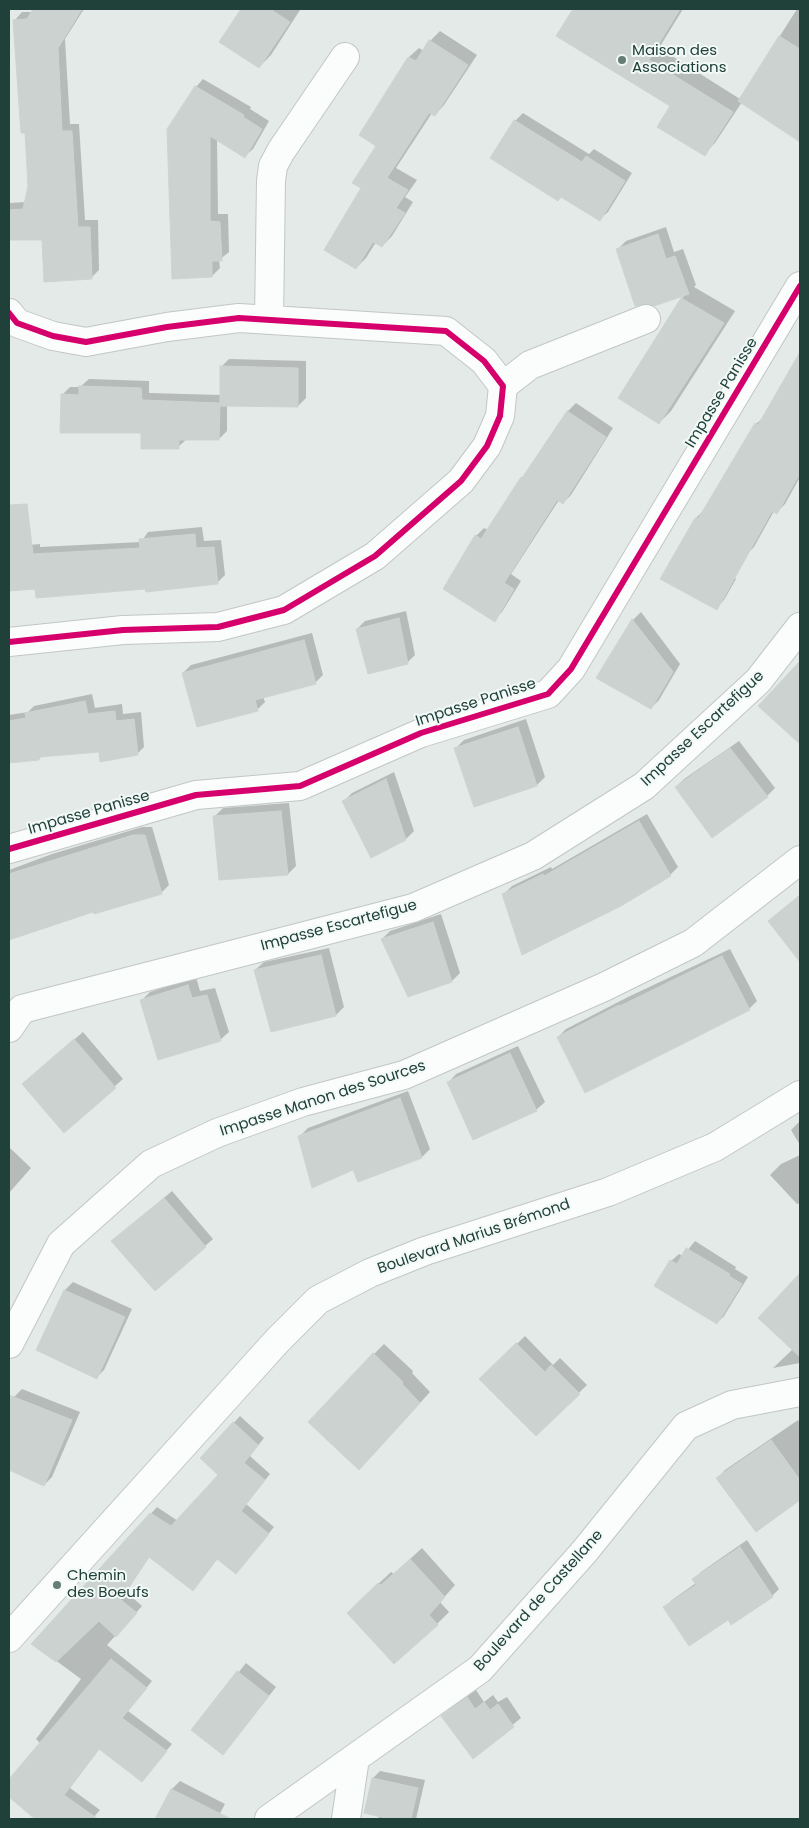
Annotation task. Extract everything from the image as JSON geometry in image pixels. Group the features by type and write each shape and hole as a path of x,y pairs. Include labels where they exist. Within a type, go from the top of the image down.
{"street":[{"path":"269,320 271,181 273,166 345,57"},
{"name":"Impasse Panisse","path":"9,849 196,795 300,786 420,733 548,694 571,668 800,286"},
{"path":"9,313 17,323 53,336 86,342 167,327 239,318 446,331 484,361 503,386 500,416 487,446 461,481 375,556 284,610 218,627 123,630 9,642"},
{"path":"503,386 530,365 646,319"},
{"name":"Impasse Escartefigue","path":"9,1028 22,1009 413,908 533,856 644,786 758,681 800,627"},
{"name":"Impasse Manon des Sources","path":"9,1344 61,1244 151,1164 217,1133 295,1105 404,1075 604,987 693,942 800,860"},
{"name":"Boulevard Marius Brémond","path":"9,1638 277,1341 318,1300 370,1272 425,1251 608,1192 715,1147 800,1095"},
{"name":"Boulevard de Castellane","path":"269,1819 480,1669 584,1552 686,1426 732,1405 800,1392"},
{"path":"346,1819 355,1758"}],"building":[{"path":"33,9 82,9 58,48 62,131 72,131 78,227 90,227 92,279 44,282 42,240 9,240 9,210 23,209 28,186 25,133 21,133 13,20 27,19"},
{"path":"241,9 270,9 290,22 259,68 219,42"},
{"path":"573,9 680,9 649,60 733,112 705,156 657,127 670,106 556,36"},
{"path":"779,36 800,49 800,142 738,101"},
{"path":"429,40 468,65 435,116 429,113 387,178 408,190 396,208 405,213 382,247 373,242 356,269 324,250 361,188 352,183 376,146 359,135 408,57 416,61"},
{"path":"195,86 244,115 243,117 262,129 245,158 210,136 210,221 220,222 222,261 212,261 212,277 172,279 167,129"},
{"path":"514,120 582,162 586,156 625,181 600,221 561,197 558,201 490,158"},
{"path":"658,234 666,259 675,256 689,294 654,306 648,304 635,306 616,249"},
{"path":"681,298 724,323 659,424 618,398"},
{"path":"800,352 800,473 777,514 772,511 717,610 660,579 695,518 698,519 755,423 758,425"},
{"path":"220,366 298,368 298,407 220,406"},
{"path":"79,386 141,388 142,400 220,403 219,440 179,440 179,449 141,449 141,433 60,433 61,394 79,395"},
{"path":"567,411 606,437 563,504 557,500 504,583 514,589 495,622 443,589 475,535 481,539"},
{"path":"27,504 33,554 140,548 139,539 195,534 196,548 214,547 218,584 146,592 145,589 36,598 35,589 9,591 9,505"},
{"path":"399,618 408,664 368,674 356,629"},
{"path":"632,619 673,672 651,709 596,678"},
{"path":"304,640 316,684 255,700 258,711 197,727 182,673"},
{"path":"800,661 800,744 758,706"},
{"path":"85,701 88,714 115,711 116,721 134,719 138,755 100,762 99,752 39,757 39,760 9,763 9,721 26,718 25,713"},
{"path":"518,727 537,786 474,807 454,748"},
{"path":"730,748 768,797 712,838 675,787"},
{"path":"386,779 406,840 371,858 342,801"},
{"path":"281,811 288,875 219,880 213,816"},
{"path":"639,821 671,876 621,906 522,955 502,894 543,874 544,876"},
{"path":"133,835 145,835 162,894 94,914 93,912 9,940 9,874"},
{"path":"800,895 800,962 768,921"},
{"path":"433,922 452,982 408,997 381,939"},
{"path":"321,955 336,1016 271,1032 254,970"},
{"path":"722,956 750,1010 585,1093 557,1037"},
{"path":"188,985 192,998 207,995 221,1041 158,1060 140,1000"},
{"path":"74,1039 116,1088 64,1133 22,1084"},
{"path":"510,1053 537,1111 473,1140 447,1082"},
{"path":"400,1098 422,1158 358,1182 353,1170 312,1188 298,1136"},
{"path":"164,1198 206,1247 155,1291 111,1241"},
{"path":"686,1248 730,1274 729,1276 742,1284 717,1324 654,1286 670,1260 677,1264"},
{"path":"800,1273 800,1357 758,1318"},
{"path":"64,1290 125,1317 97,1379 36,1350"},
{"path":"516,1343 545,1372 551,1365 580,1394 536,1436 479,1379"},
{"path":"373,1353 403,1382 402,1384 420,1403 359,1470 308,1422"},
{"path":"9,1395 72,1420 44,1486 9,1470"},
{"path":"233,1422 258,1445 244,1463 265,1480 241,1511 269,1534 236,1574 217,1559 193,1591 149,1557 120,1599 137,1613 116,1637 99,1621 56,1662 31,1644 150,1513 171,1526 218,1475 200,1458"},
{"path":"771,1440 800,1480 800,1500 756,1532 716,1478"},
{"path":"740,1547 773,1597 731,1625 728,1620 689,1646 663,1607 696,1585 692,1579"},
{"path":"410,1559 445,1597 429,1615 438,1625 394,1664 347,1613 378,1583 381,1585"},
{"path":"111,1659 147,1688 122,1718 167,1751 142,1782 99,1749 64,1795 98,1819 35,1819 9,1797 9,1779"},
{"path":"237,1671 269,1696 223,1755 191,1730"},
{"path":"467,1697 475,1709 484,1702 490,1710 498,1704 514,1727 473,1759 441,1716"},
{"path":"372,1778 418,1788 411,1819 390,1819 364,1813"},
{"path":"171,1789 231,1819 155,1819"}],"cycle path":[{"path":"9,849 196,795 300,786 421,733 548,694 571,669 800,286"},
{"path":"9,313 17,323 53,336 86,342 167,327 239,318 446,331 484,361 503,386 500,416 487,446 461,481 375,556 284,610 218,627 123,630 9,642"}],"place":[{"name":"Maison des Associations","path":"622,60"},
{"name":"Chemin des Boeufs","path":"57,1585"}]}
